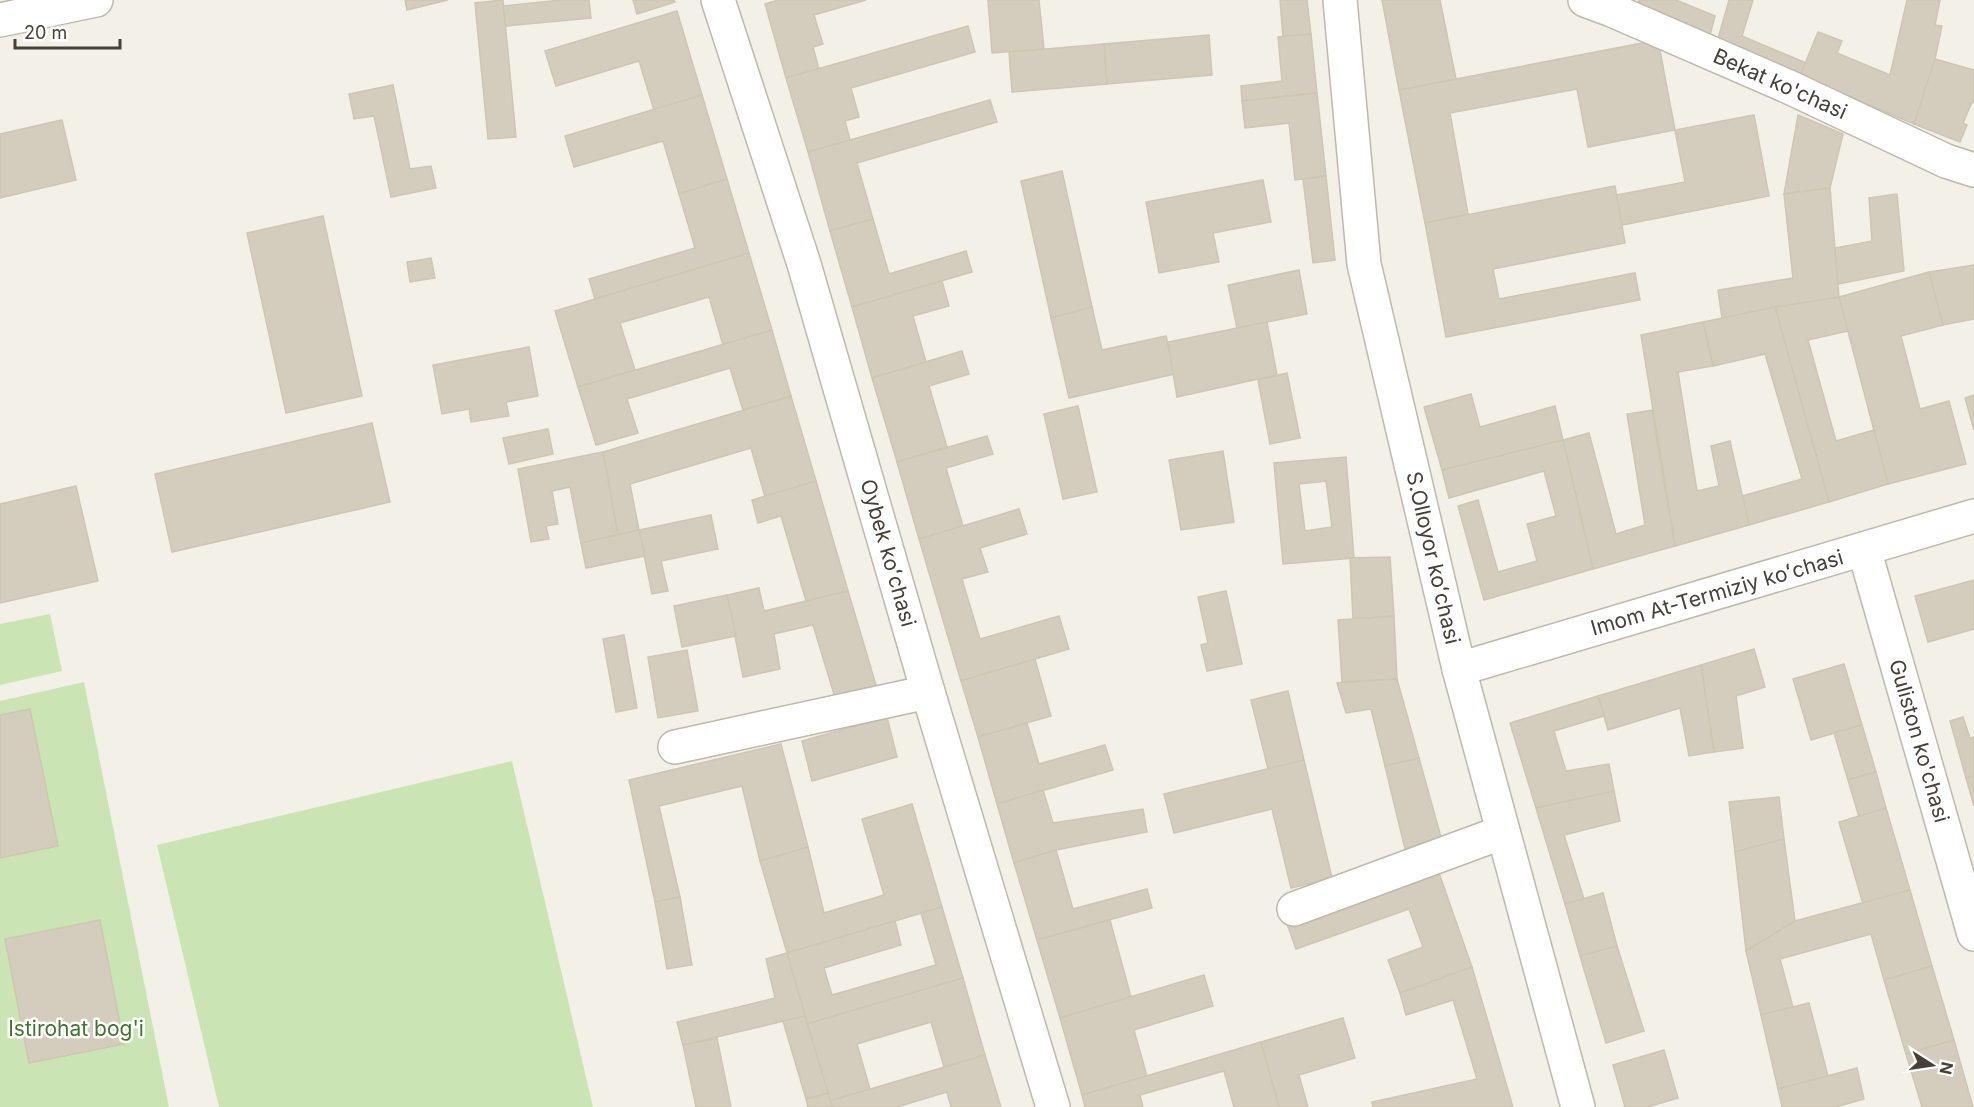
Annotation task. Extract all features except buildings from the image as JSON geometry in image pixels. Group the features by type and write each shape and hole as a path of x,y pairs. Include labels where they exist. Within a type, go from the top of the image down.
{"street":[{"path":"0,20 96,0"},
{"name":"Oybek koʻchasi","path":"718,0 804,264 928,692 1053,1107"},
{"name":"S.Olloyor koʻchasi","path":"1340,0 1364,264 1459,669 1578,1107"},
{"name":"Bekat ko'chasi","path":"1585,0 1789,87 1946,161 1974,170"},
{"name":"Imom At-Termiziy koʻchasi","path":"1459,669 1974,516"},
{"name":"Guliston ko'chasi","path":"1864,549 1974,934"},
{"path":"675,747 928,692"},
{"path":"1293,909 1503,832"}],"green space":[{"path":"50,614 62,671 0,685 0,624"},
{"name":"Istirohat bog'i","path":"84,682 169,1107 0,1107 0,701"},
{"path":"512,761 593,1107 219,1107 157,845"}]}
